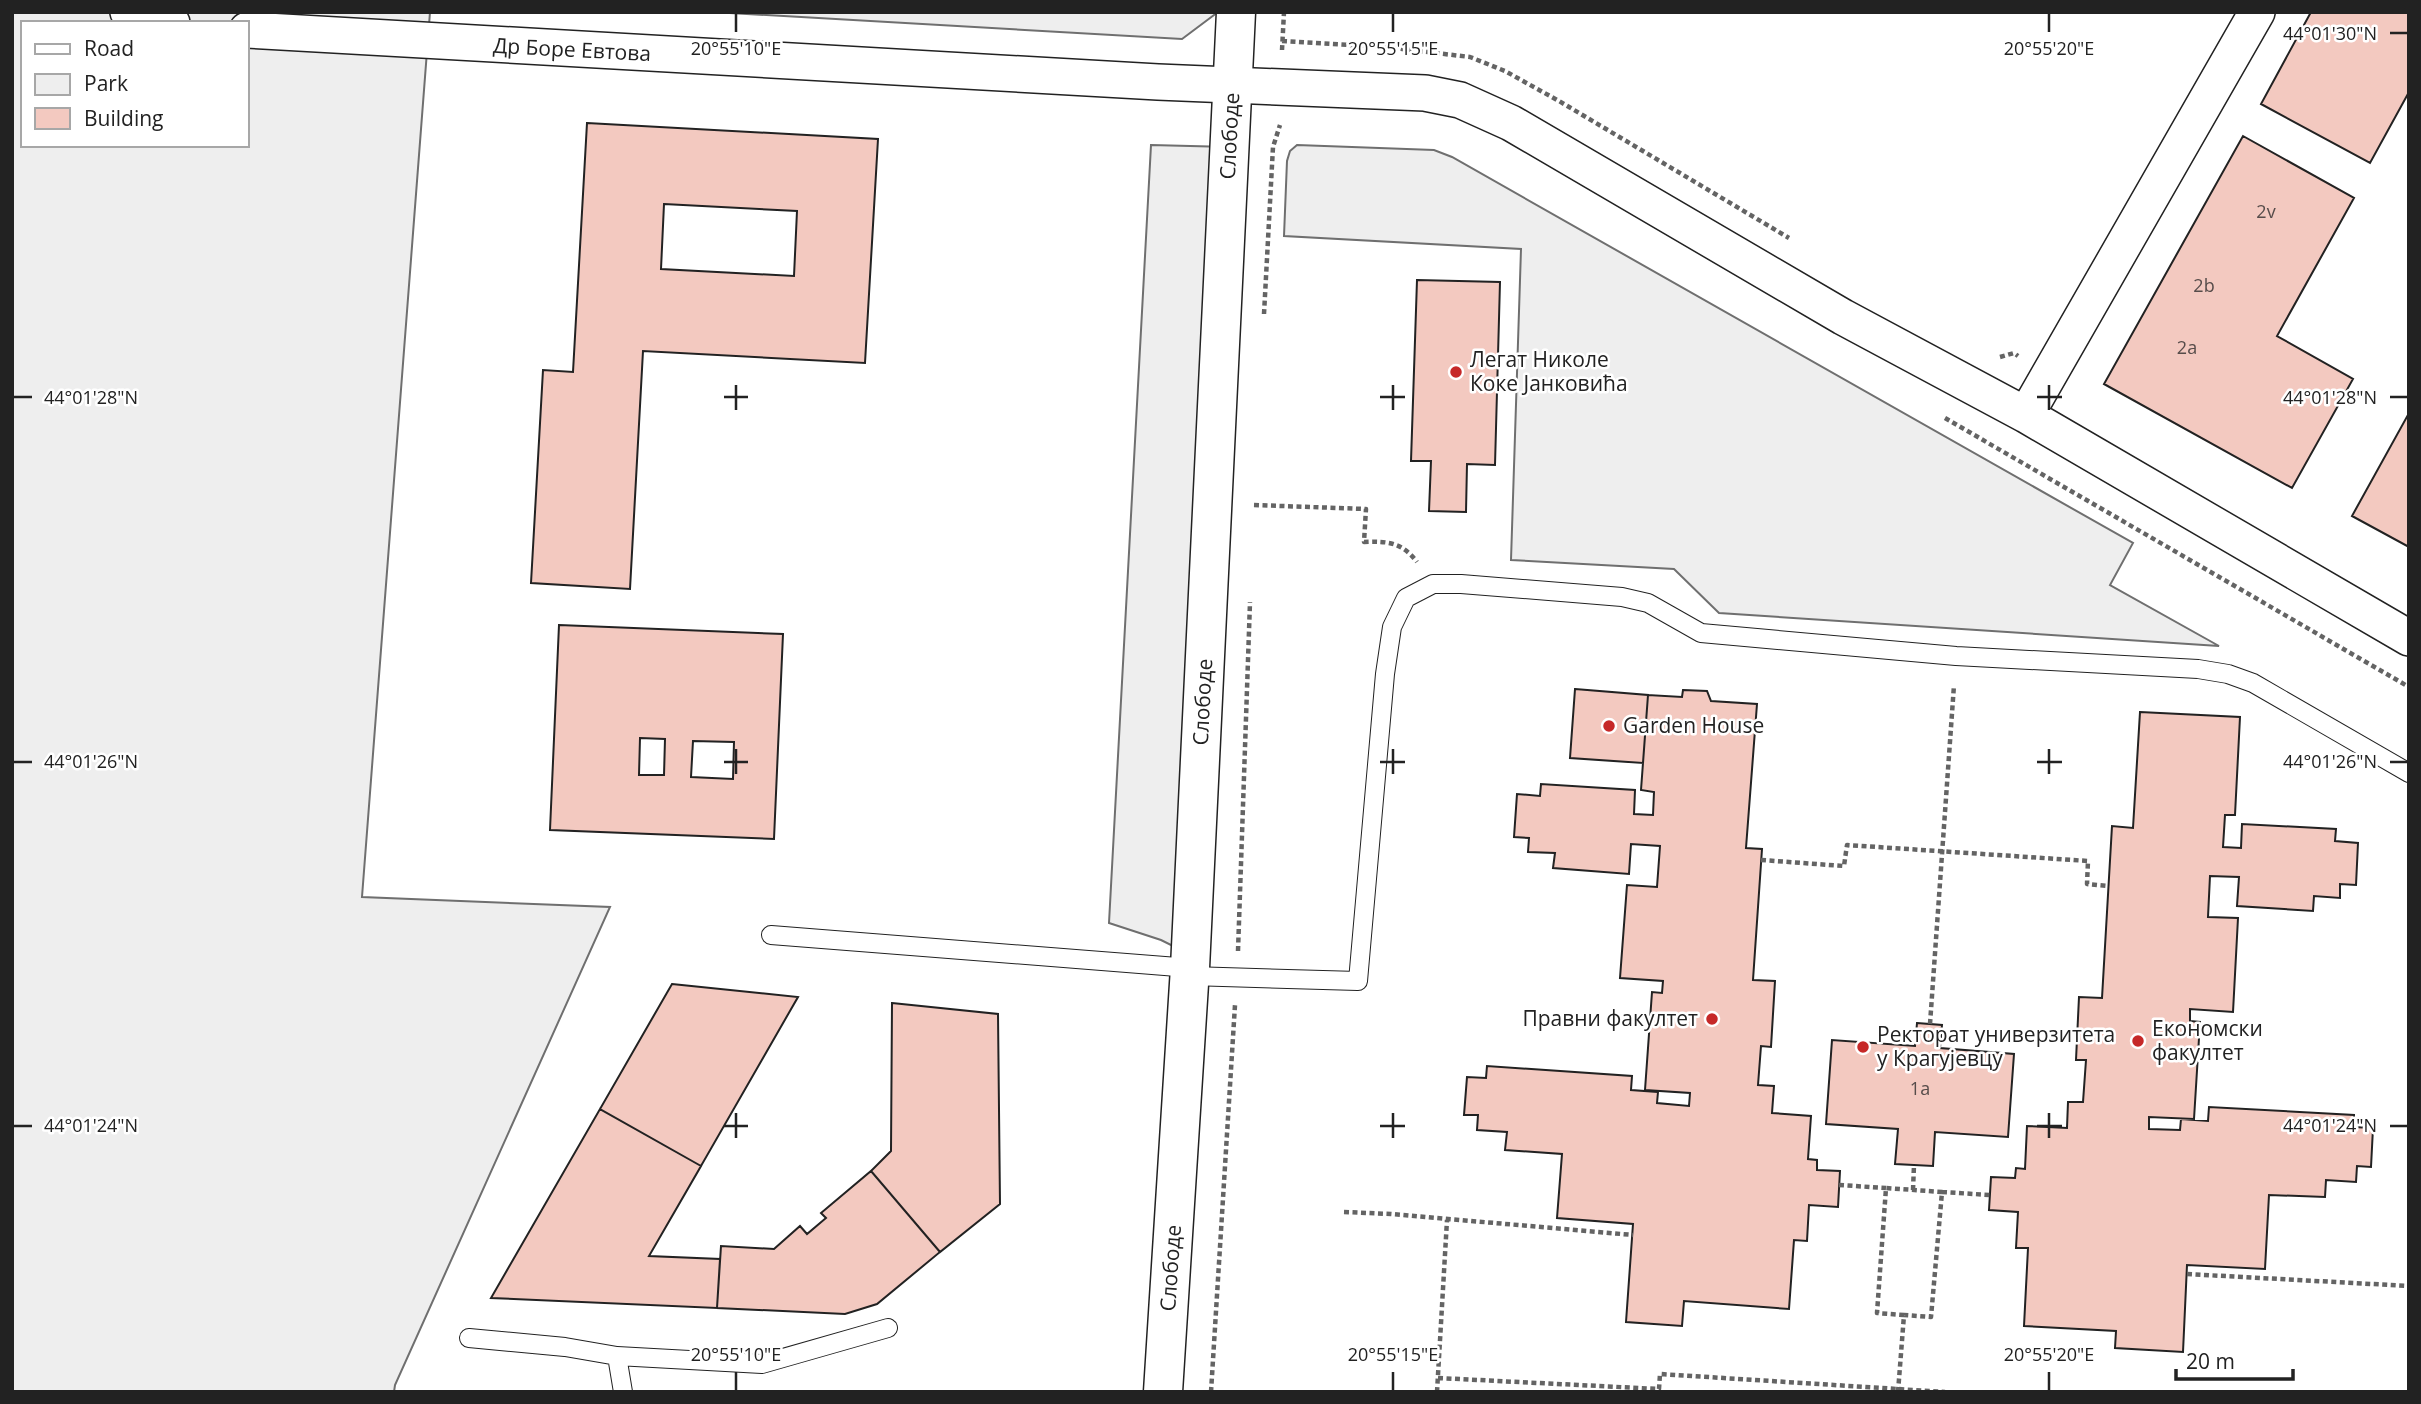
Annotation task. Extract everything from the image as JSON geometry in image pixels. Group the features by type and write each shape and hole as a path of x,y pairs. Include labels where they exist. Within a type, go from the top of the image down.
{"street":[{"path":"128,12 164,21"},
{"name":"Слободе","path":"1163,1392 1190,972 1236,12"},
{"path":"2026,415 2257,12"},
{"name":"Др Боре Евтова","path":"248,30 1233,86 1425,93 1460,100 1511,123 1843,317 2026,415 2409,638"}],"lane":[{"path":"771,935 1237,978 1358,981 1385,674 1392,627 1406,598 1433,584 1622,597 1648,603 1701,633 1956,656 2198,669 2228,674 2277,695 2409,773"},
{"path":"468,1338 565,1347 617,1356 762,1364 888,1328"},
{"path":"617,1356 622,1392"}],"path":[{"path":"1264,317 1273,148 1280,129 1284,12"},
{"path":"1940,415 2409,687"},
{"path":"1254,492 1254,505 1366,509 1364,542 1390,541 1412,555 1433,584"},
{"path":"1211,1392 1237,978 1251,600"},
{"path":"1930,1024 1956,656"},
{"path":"1761,860 1844,866 1847,845 2088,861 2087,884 2109,886"},
{"path":"1913,1190 1914,1165"},
{"path":"1839,1185 1990,1195"},
{"path":"1886,1188 1877,1313 1931,1317 1942,1192"},
{"path":"1344,1212 1633,1235"},
{"path":"1437,1392 1447,1220"},
{"path":"2187,1274 2409,1286"},
{"path":"1898,1390 1904,1315"},
{"path":"1438,1378 1659,1389 1660,1374 1945,1392"}],"green space":[{"path":"12,12 430,12 362,897 610,907 394,1392 12,1392"},
{"path":"712,12 1218,12 1182,39"},
{"path":"1151,145 1229,147 1191,955 1161,940 1109,923"},
{"path":"1297,145 1434,150 1452,157 2133,543 2110,585 2219,646 1719,613 1674,569 1511,560 1521,249 1284,236 1287,161 1290,151"}],"building":[{"path":"2311,12 2409,12 2409,92 2370,163 2261,104"},
{"path":"587,123 878,139 865,363 643,351 630,589 531,583 543,370 573,372","holes":["664,204 797,211 794,276 661,269"]},
{"path":"2243,136 2354,198 2277,336 2353,379 2292,488 2104,384"},
{"name":"Легат Николе Коке Јанковића","path":"1417,280 1500,282 1495,465 1467,464 1466,512 1429,511 1431,461 1411,461"},
{"path":"2409,413 2409,547 2352,516"},
{"path":"559,625 783,634 774,839 550,830","holes":["640,738 665,739 664,775 639,775","693,741 734,742 733,779 691,777"]},
{"name":"Garden House","path":"1575,689 1648,695 1643,763 1570,758"},
{"name":"Правни факултет","path":"1683,690 1707,691 1711,701 1757,704 1746,848 1762,849 1753,980 1775,981 1771,1047 1761,1046 1758,1085 1774,1086 1772,1113 1811,1116 1808,1159 1817,1160 1817,1170 1840,1171 1838,1207 1809,1205 1807,1241 1794,1240 1789,1309 1684,1301 1682,1326 1626,1322 1633,1224 1557,1218 1562,1154 1505,1150 1507,1132 1477,1130 1478,1115 1464,1115 1467,1077 1486,1078 1487,1066 1632,1076 1631,1090 1658,1092 1657,1103 1689,1106 1690,1093 1645,1090 1652,992 1662,993 1663,981 1620,978 1627,885 1657,887 1660,846 1631,844 1629,874 1553,868 1555,853 1528,852 1529,838 1514,837 1517,794 1540,796 1541,784 1635,790 1634,814 1653,815 1654,792 1641,790 1648,695 1682,697"},
{"name":"Економски факултет","path":"2140,712 2240,717 2235,815 2225,815 2223,847 2241,848 2242,824 2336,829 2335,841 2358,843 2356,885 2340,884 2340,898 2314,896 2313,911 2237,906 2239,877 2210,876 2208,917 2238,918 2233,1012 2190,1009 2190,1021 2200,1022 2194,1119 2149,1117 2149,1129 2180,1130 2181,1119 2208,1121 2209,1107 2354,1115 2354,1127 2373,1128 2371,1167 2357,1166 2356,1182 2326,1180 2325,1197 2269,1195 2265,1269 2187,1265 2183,1352 2115,1348 2116,1331 2024,1326 2028,1248 2016,1248 2018,1212 1989,1210 1991,1177 2015,1178 2016,1168 2025,1169 2027,1126 2067,1128 2068,1102 2083,1102 2086,1060 2076,1060 2079,997 2102,998 2112,826 2133,828"},
{"path":"672,984 798,997 701,1166 600,1109"},
{"path":"892,1003 998,1014 1000,1204 940,1252 871,1171 891,1151"},
{"name":"Ректорат универзитета у Крагујевцу","path":"1917,1023 1942,1025 1940,1048 2014,1054 2008,1137 1935,1132 1933,1166 1895,1164 1898,1129 1826,1124 1832,1040 1915,1046"},
{"path":"600,1109 701,1166 649,1256 720,1259 717,1308 491,1298"},
{"path":"871,1171 940,1252 877,1304 845,1314 717,1308 721,1246 774,1249 800,1226 807,1234 826,1218 821,1213"}],"place":[{"name":"Легат Николе Коке Јанковића","path":"1456,372"},
{"name":"Garden House","path":"1609,726"},
{"name":"Правни факултет","path":"1712,1019"},
{"name":"Економски факултет","path":"2138,1041"},
{"name":"Ректорат универзитета у Крагујевцу","path":"1863,1047"}]}
